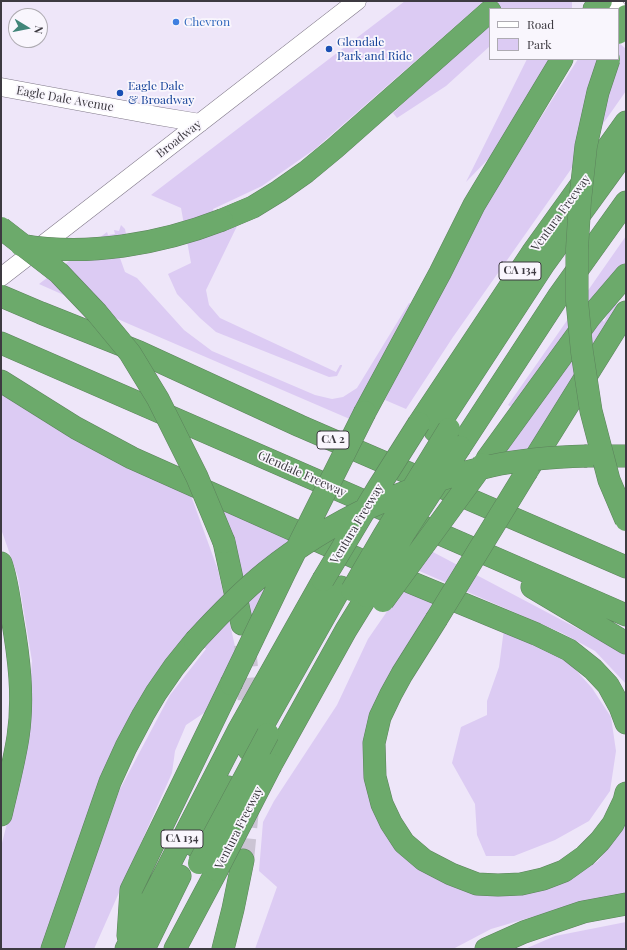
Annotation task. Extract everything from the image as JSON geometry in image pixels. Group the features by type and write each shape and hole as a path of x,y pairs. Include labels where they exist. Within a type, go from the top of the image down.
{"highway":[{"path":"493,8 501,1"},
{"path":"1,241 27,246 63,249 96,248 133,244 169,238 206,227 253,207 306,172 489,12"},
{"path":"619,31 626,17"},
{"path":"132,948 131,890 285,572 365,412 474,205 561,60"},
{"path":"609,60 598,92 586,146 580,201 577,301 582,352 591,412 610,480 626,520"},
{"name":"Ventura Freeway","path":"132,948 238,731 353,591 405,532 441,433 532,253 626,122"},
{"path":"441,433 544,264 626,151"},
{"path":"441,433 626,168"},
{"name":"Ventura Freeway","path":"175,949 208,866 271,765 346,630 353,591 378,488 441,433 558,297 626,202"},
{"path":"1,228 59,273 97,313 130,353 158,399 197,477 224,542 242,624"},
{"path":"156,949 208,866 268,734 353,591 487,459 590,317 626,275"},
{"name":"CA 2","path":"1,296 139,352 307,429 626,567"},
{"path":"626,312 402,674 380,717 374,743 375,777 382,804 391,823 404,843 424,860 451,874 477,884 521,884 543,879 564,871 585,856 600,842 613,824 624,801 626,793"},
{"name":"Glendale Freeway","path":"1,343 626,616"},
{"path":"1,381 76,428 132,458 410,582 536,634 569,650 593,669 608,685 620,707 626,723"},
{"path":"52,949 110,782 143,715 174,667 195,641 210,624 266,572 305,544 362,511 419,486 446,477 492,466 544,458 626,456"},
{"path":"472,501 626,554"},
{"path":"454,540 626,643"},
{"path":"1,563 8,591 18,648 21,680 18,738 1,815"},
{"path":"223,949 244,860"},
{"path":"486,949 524,932 583,912 626,904"}],"main road":[{"name":"Broadway","path":"1,277 357,1"},
{"name":"Eagle Dale Avenue","path":"1,87 200,123"}],"green space":[{"path":"405,1 484,1 315,149 262,186 213,209 219,230 238,224 206,290 209,305 220,318 336,372 340,365 342,365 337,376 329,377 216,332 200,318 177,294 168,274 191,263 181,208 151,195"},
{"path":"487,1 572,1 572,8 494,8"},
{"path":"489,21 489,47 446,86 397,118 393,113"},
{"path":"619,43 626,49 626,91 453,337 406,409 385,400 467,234 577,60 619,60"},
{"path":"527,60 549,60 498,149 466,182"},
{"path":"121,225 125,229 126,234 123,239 120,258 125,272 137,278 184,330 212,351 315,395 332,399 343,397 357,388 409,303 411,304 352,420 39,284 107,232 108,235 115,234 114,230 119,231"},
{"path":"626,236 626,264 515,409 508,405"},
{"path":"613,303 618,305 519,468 498,458 600,318 604,322"},
{"path":"1,392 189,490 218,570 236,651 207,711 186,725 175,751 172,773 94,949 63,949 119,791 170,695 206,649 190,634 43,949 1,949 1,847 25,752 32,661 18,577 1,529"},
{"path":"216,501 294,537 249,628"},
{"path":"431,551 626,654 626,684 595,651 562,633 417,570"},
{"path":"406,584 440,598 369,727 380,819 482,892 518,896 566,882 598,861 626,824 626,894 590,900 491,929 453,949 255,949 277,887 259,871 263,822 274,801 337,705 368,639"},
{"path":"504,629 565,658 592,688 611,717 616,751 610,791 589,821 555,840 514,856 486,856 477,835 475,804 452,763 461,727 487,715 487,701 499,667"},
{"path":"626,922 626,949 525,949 555,936"}],"tunnel":[{"path":"245,645 249,719"},
{"path":"243,860 248,809"}],"place":[{"name":"Chevron","path":"176,22"},
{"name":"Glendale Park and Ride","path":"329,49"},
{"name":"Eagle Dale & Broadway","path":"120,93"}]}
